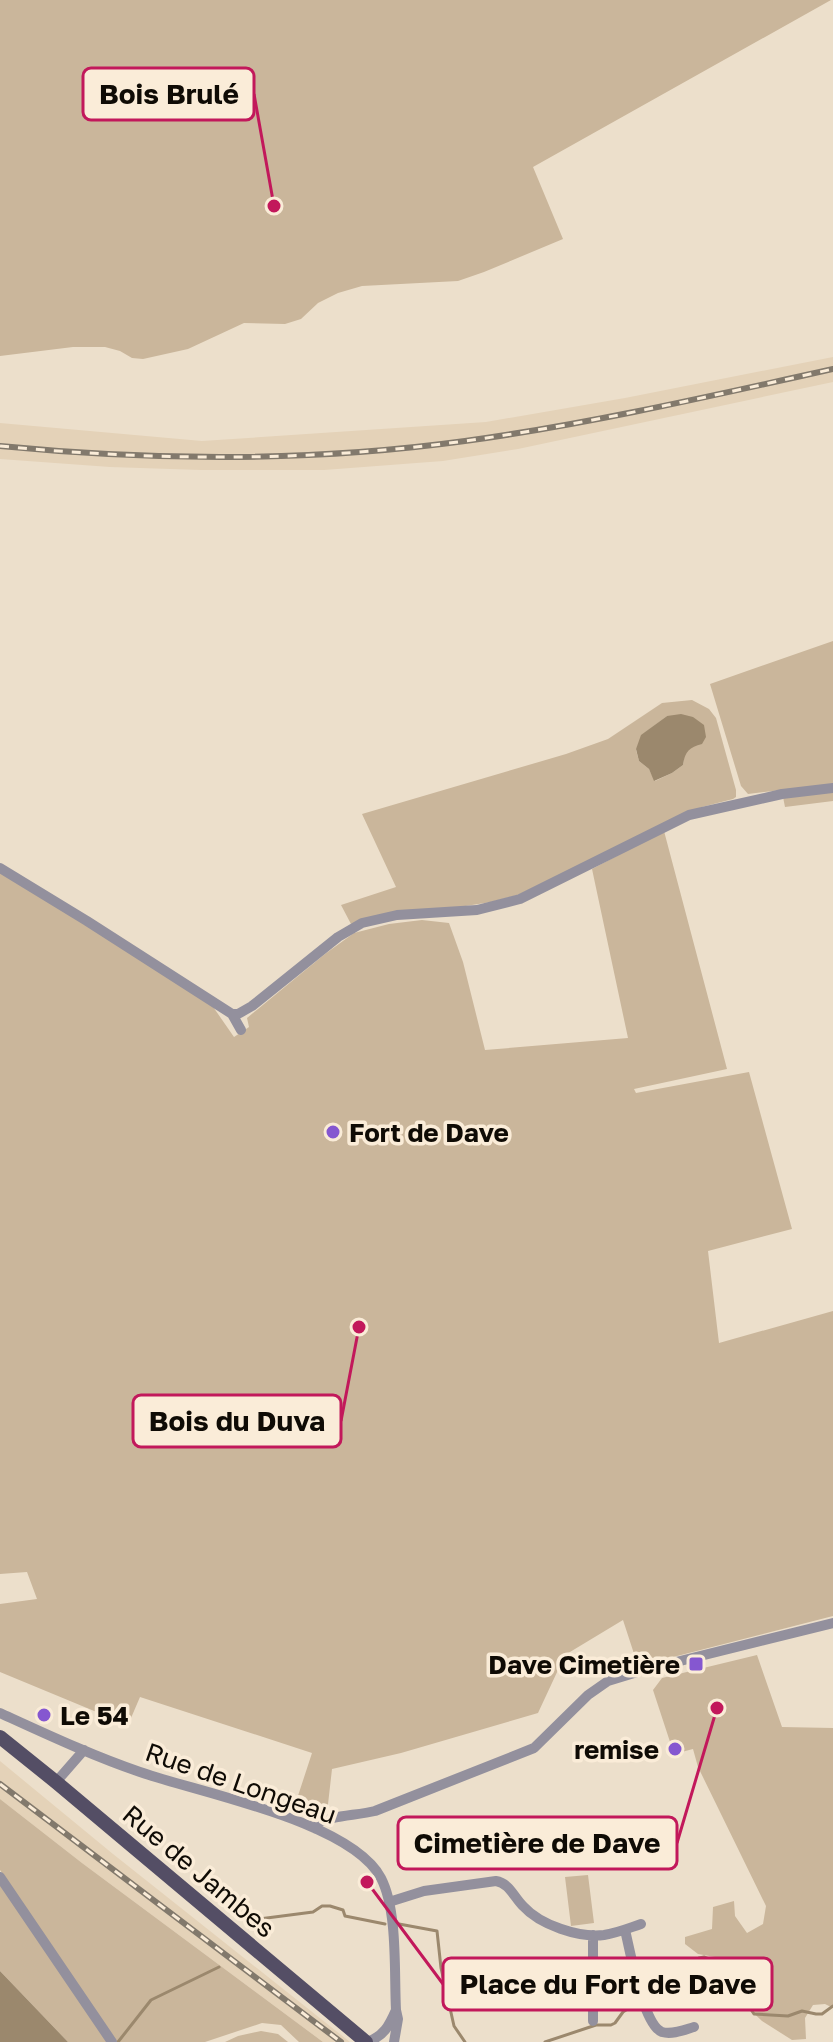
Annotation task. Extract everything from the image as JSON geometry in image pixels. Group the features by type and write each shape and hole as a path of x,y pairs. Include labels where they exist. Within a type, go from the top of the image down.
{"main road":[{"name":"Rue de Jambes","path":"0,1737 366,2042"}],"street":[{"path":"232,1014 252,1006 338,937 362,923 397,915 477,910 520,899 689,815 782,794 833,788"},
{"path":"0,868 232,1014 241,1030"},
{"path":"316,1829 319,1822 325,1819 375,1811 534,1748 588,1695 608,1681 833,1623"},
{"name":"Rue de Longeau","path":"0,1713 139,1772 251,1804 316,1829 364,1856 381,1878 389,1902 398,2019 394,2042"},
{"path":"56,1782 84,1750"},
{"path":"0,1877 112,2042"},
{"path":"389,1902 424,1891 496,1881 505,1884 523,1907 550,1925 593,1935 609,1934 641,1924"},
{"path":"625,1930 639,1987 653,2025 660,2031 676,2032 694,2027"},
{"path":"593,1935 593,2021"},
{"path":"366,2042 386,2031 396,2010"}],"shaded area":[{"path":"0,0 831,0 533,167 563,239 458,281 362,286 318,303 301,319 285,324 244,323 188,349 143,359 105,347 73,347 0,356"},
{"path":"833,357 833,382 518,449 443,461 324,470 201,470 0,459 0,423 202,441 486,422"},
{"path":"833,641 833,784 748,794 741,786 710,684"},
{"path":"692,700 709,709 716,718 736,797 702,807 518,895 351,924 341,905 396,887 362,814 608,739 662,703","holes":["667,716 692,746 685,753 683,765 655,781 649,769 639,761 636,750 642,735"]},
{"path":"681,714 693,717 704,725 706,737 702,744 688,751 683,765 654,781 649,769 639,761 636,749 641,735 667,716"},
{"path":"833,791 833,801 785,807 783,797"},
{"path":"664,831 727,1069 634,1089 636,1093 749,1072 792,1229 708,1251 719,1343 833,1311 833,1616 638,1666 623,1620 565,1655 538,1713 401,1753 332,1769 327,1813 294,1808 312,1753 140,1697 128,1725 0,1672 0,1604 37,1599 27,1572 0,1574 0,872 209,1001 234,1037 249,1027 247,1018 354,933 422,920 449,923 463,962 485,1050 628,1038 592,869"},
{"path":"757,1655 782,1727 833,1728 833,2008 825,2004 813,2005 805,2018 806,2039 792,2040 762,2021 741,2001 724,1965 715,1957 698,1954 685,1944 685,1937 712,1929 713,1907 734,1901 735,1916 747,1933 763,1924 766,1906 698,1767 693,1749 674,1754 653,1690 662,1678"},
{"path":"0,1761 350,2042 323,2042 0,1799"},
{"path":"0,1799 323,2042 299,2042 281,2025 262,2023 205,2042 116,2042 0,1870"},
{"path":"588,1875 594,1923 571,1926 565,1877"},
{"path":"0,1884 107,2042 68,2042 0,1971"},
{"path":"0,1971 68,2042 0,2042"},
{"path":"261,2031 278,2034 288,2042 225,2042 238,2036"}],"waterway":[{"path":"249,1928 251,1922 259,1919 313,1912 322,1906 343,1910 345,1916 385,1924"},
{"path":"399,1924 437,1931 441,1968 454,2026 465,2042"},
{"path":"642,1985 655,1985 662,1971 686,1969 704,1957 723,1965 731,1992 744,1999 754,2014 788,2016 802,2011 822,2014 833,2006"},
{"path":"118,2042 151,2000 219,1967"},
{"path":"545,2042 596,2025 615,2023 632,2006 632,1991 636,1987"}],"railway":[{"path":"0,446 175,457 291,456 407,448 604,418 833,369"},
{"path":"0,1784 341,2042"}],"place":[{"name":"Bois Brulé","path":"274,206"},
{"name":"Fort de Dave","path":"333,1132"},
{"name":"Bois du Duva","path":"359,1327"},
{"name":"Dave Cimetière","path":"696,1664"},
{"name":"Cimetière de Dave","path":"717,1708"},
{"name":"Le 54","path":"44,1715"},
{"name":"remise","path":"675,1749"},
{"name":"Place du Fort de Dave","path":"367,1882"}]}
